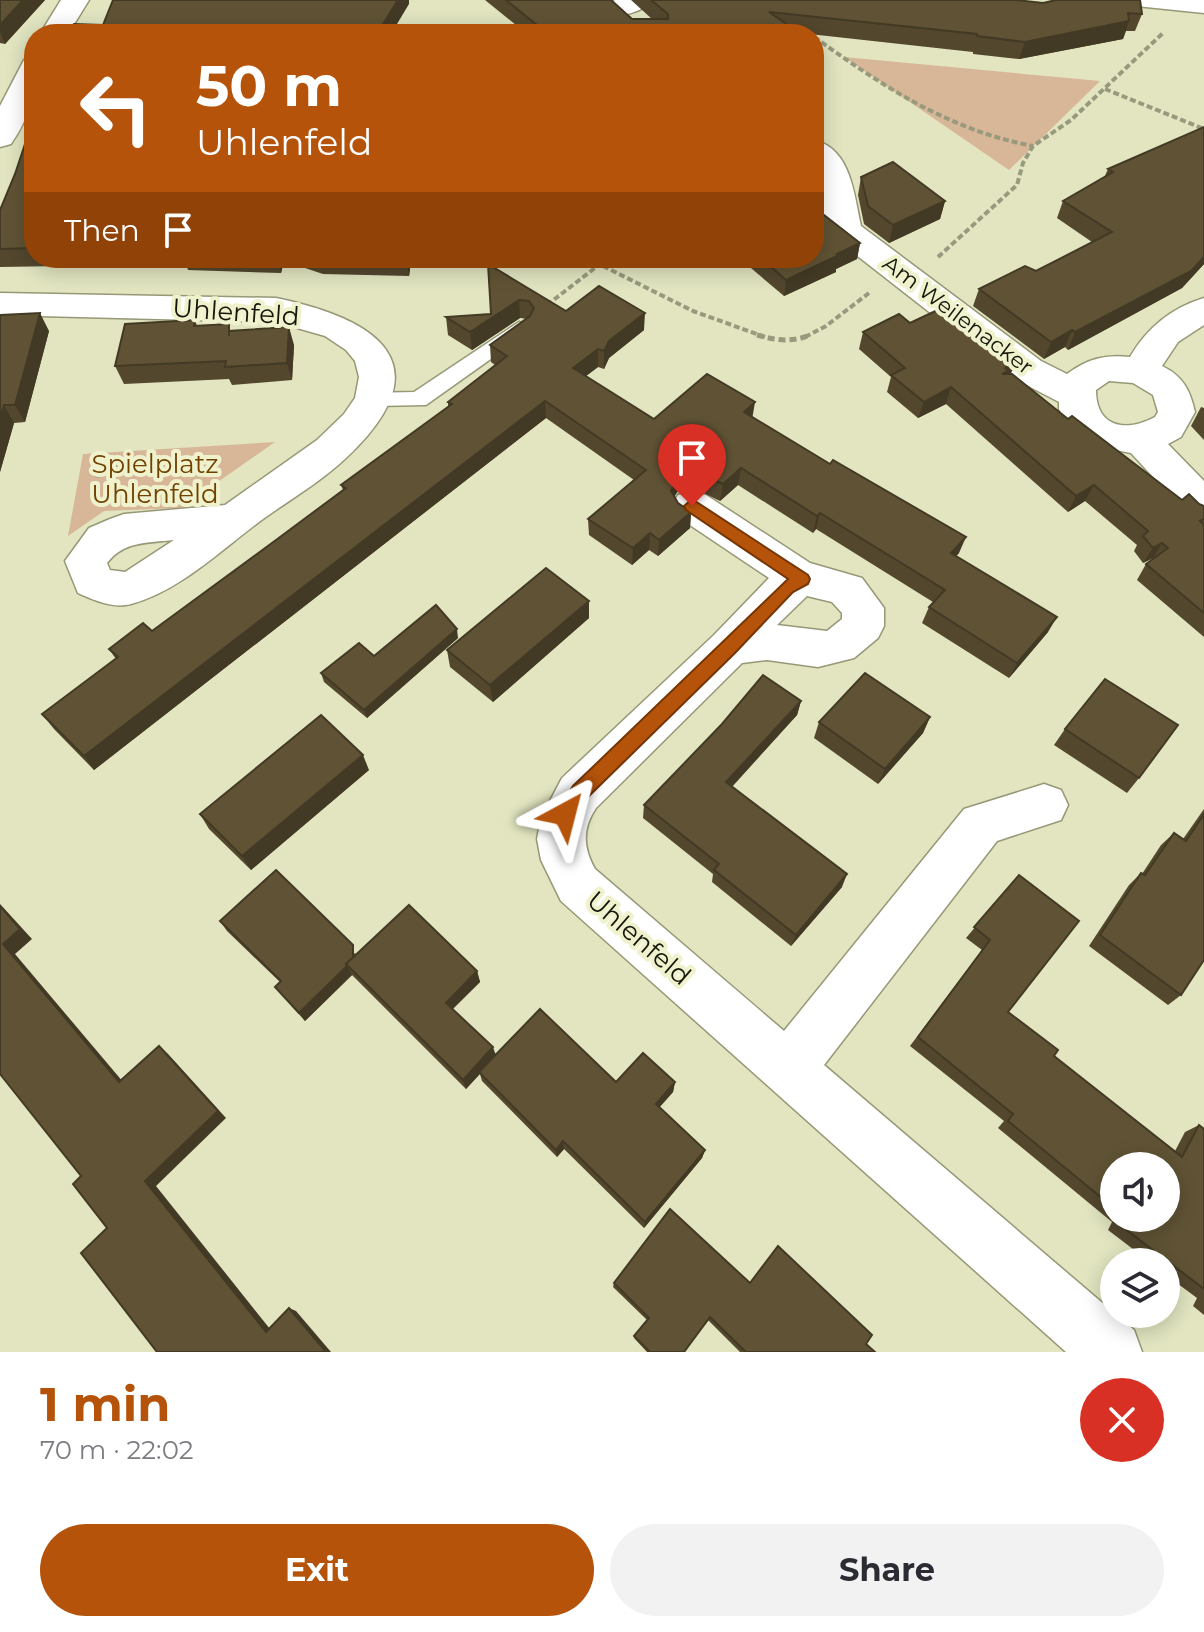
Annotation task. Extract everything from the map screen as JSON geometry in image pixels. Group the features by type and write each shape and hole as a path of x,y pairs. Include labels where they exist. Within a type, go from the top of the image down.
{"street":[{"path":"60,24 75,0"},
{"path":"1146,0 1198,5"},
{"path":"0,71 24,81"},
{"path":"0,138 24,94"},
{"path":"824,160 834,172 845,229"},
{"name":"Am Weilenacker","path":"824,213 1028,370 1075,394"},
{"name":"Uhlenfeld","path":"0,304 239,309 308,315 337,326 359,340 372,357 377,377 375,398"},
{"path":"1141,372 1151,346 1175,326 1204,310"},
{"path":"1125,368 1141,372 1170,389 1178,400 1181,412 1179,423 1171,433 1143,441 1118,437 1096,427 1077,406 1075,394 1085,377 1096,371 1125,368"},
{"path":"234,519 351,433 368,414 375,398"},
{"path":"1143,441 1204,506"},
{"path":"692,506 802,579 847,590 863,608 863,626 848,643 825,649 798,649 767,642 729,648"},
{"name":"Uhlenfeld","path":"802,579 787,587 729,648 579,793 565,814 559,835 564,861 578,885 1112,1352"},
{"path":"788,1069 981,824 1044,805"}],"lane":[{"path":"375,398 418,400 522,327"}],"path":[{"path":"608,268 741,332 780,342 799,340 814,334 884,282 940,256 1017,185 1023,163 1033,146 1071,120 1198,5"},
{"path":"824,44 924,113 998,142 1033,146"},
{"path":"1105,89 1204,129"},
{"path":"543,308 595,268"},
{"path":"93,499 99,466 121,464"}],"green space":[{"path":"844,57 1100,81 1009,170"},
{"name":"Spielplatz Uhlenfeld","path":"275,442 181,508 104,511 68,536 83,454"}],"building":[{"path":"0,0 23,0 0,25"},
{"path":"113,0 398,0 383,24 103,24"},
{"path":"506,0 611,0 632,19 668,19 668,14 651,0 1016,0 1043,3 1056,0 1140,0 1142,14 1128,13 1129,21 1025,42 769,12 786,24 536,24"},
{"path":"1204,127 1204,257 1191,271 1051,342 979,289 1025,266 1036,271 1112,232 1063,201 1113,172 1108,169"},
{"path":"24,147 24,248 0,249 0,210"},
{"path":"893,162 945,201 893,225 868,206 861,177"},
{"path":"824,215 860,243 824,262"},
{"path":"488,268 495,268 566,311 599,286 645,313 609,341 604,351 598,349 573,368 654,419 707,374 755,402 744,412 830,464 833,460 966,537 951,553 1057,617 1017,663 929,607 945,590 741,468 723,484 694,471 679,475 671,491 678,503 691,512 659,540 650,533 633,548 588,519 646,470 545,401 84,756 42,714 118,657 109,649 143,623 152,631 346,488 341,485 452,404 448,402 507,356 490,345 530,316 534,308 529,301 519,300 470,332 446,317 491,314"},
{"path":"772,268 811,268 786,280"},
{"path":"944,307 1016,362 1005,368 1008,371 1002,374 1012,374 1068,419 1072,416 1182,500 1189,494 1204,506 1204,519 1200,521 1204,525 1204,613 1146,564 1168,548 1162,543 1153,548 1143,536 1148,531 1094,485 1076,496 951,387 924,402 891,375 905,368 863,332 899,314 910,323"},
{"path":"40,313 15,405 4,405 0,418 0,315"},
{"path":"195,320 194,326 229,324 229,331 289,327 287,363 225,367 226,361 115,366 125,324"},
{"path":"546,568 589,601 490,685 447,650"},
{"path":"436,605 457,629 364,710 321,673 359,643 374,656"},
{"path":"865,673 930,717 885,769 819,722"},
{"path":"763,675 801,701 726,782 847,874 796,935 714,870 719,864 644,805 722,724"},
{"path":"1105,679 1178,725 1139,778 1065,729"},
{"path":"321,715 363,755 242,856 200,814"},
{"path":"1204,814 1204,960 1181,995 1100,935 1141,873 1145,875 1174,833 1186,841"},
{"path":"276,870 353,945 353,958 347,966 299,1013 275,987 281,981 220,921"},
{"path":"1019,875 1079,921 1008,1012 1058,1050 1054,1056 1176,1152 1100,1152 1100,1197 1008,1121 1013,1114 918,1037 990,940 974,927"},
{"path":"409,905 477,971 446,1003 493,1047 463,1080 346,964"},
{"path":"0,906 20,929 3,944 119,1082 159,1046 218,1111 145,1181 266,1332 289,1308 326,1352 157,1352 81,1253 107,1228 73,1184 81,1176 0,1074"},
{"path":"540,1009 616,1082 643,1053 675,1082 656,1104 705,1150 645,1222 563,1141 556,1150 479,1072"},
{"path":"1199,1125 1204,1129 1204,1289 1180,1271 1180,1248 1150,1248 1129,1232 1180,1232 1180,1155 1182,1157"},
{"path":"670,1209 750,1283 778,1246 872,1335 866,1344 875,1352 746,1352 710,1317 684,1352 650,1352 634,1336 649,1318 614,1283"}],"route":[{"path":"565,814 579,793 729,648 787,587 802,579 692,506"}]}
